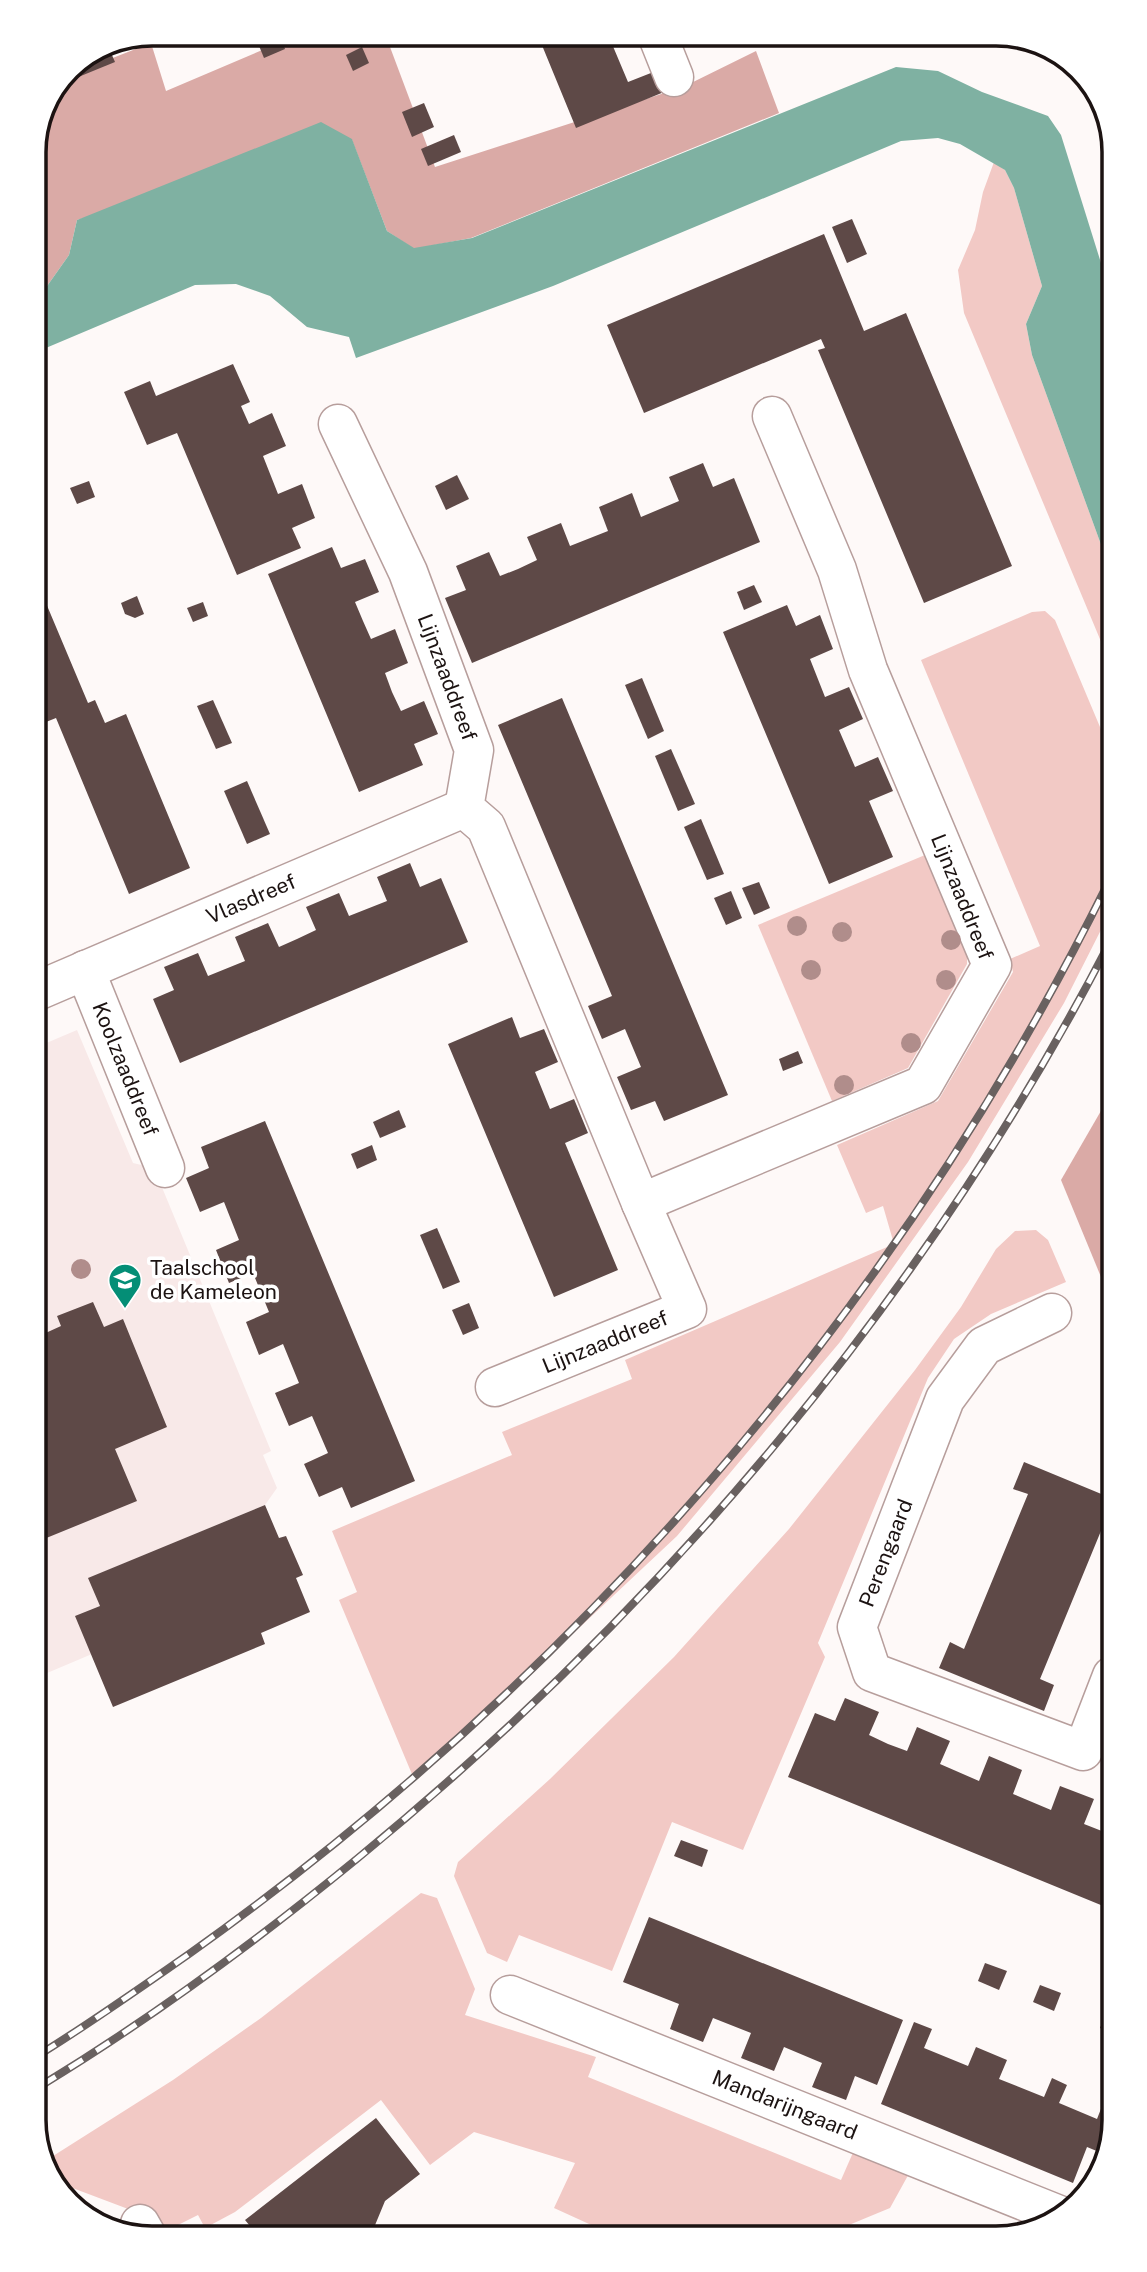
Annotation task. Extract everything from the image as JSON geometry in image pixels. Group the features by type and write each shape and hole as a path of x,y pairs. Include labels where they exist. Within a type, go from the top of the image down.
{"street":[{"path":"662,46 674,77"},
{"name":"Lijnzaaddreef","path":"641,1203 923,1085 992,965 868,670 837,570 772,416"},
{"name":"Lijnzaaddreef","path":"338,424 408,572 474,750 464,808 486,827 687,1309 495,1387"},
{"name":"Vlasdreef","path":"46,987 464,808"},
{"name":"Koolzaaddreef","path":"85,970 165,1168"},
{"name":"Perengaard","path":"1052,1314 984,1346 944,1399 857,1627 872,1672 1083,1751 1102,1702"},
{"name":"Mandarijngaard","path":"510,1995 1050,2211"}],"shaded area":[{"path":"152,46 166,91 272,46 390,46 435,167 683,87 756,51 779,113 471,238 414,249 387,231 352,140 77,220 69,255 46,288 46,144 56,104 67,87 86,68 141,47"},
{"path":"896,67 938,71 982,92 1048,116 1061,135 1102,266 1102,547 1032,355 1026,324 1042,286 1014,188 1005,170 960,144 938,138 901,141 553,286 356,358 349,337 307,327 270,296 236,284 195,285 46,348 46,288 69,255 77,220 321,122 352,139 387,231 414,248 472,238"},
{"path":"994,162 1005,170 1014,188 1042,286 1026,324 1032,355 1102,547 1102,644 964,313 958,270 975,230 983,192"},
{"path":"1045,611 1055,620 1102,732 1102,928 1064,1003 968,1162 840,1342 677,1536 414,1779 339,1600 357,1592 332,1531 512,1455 502,1432 632,1379 625,1360 894,1244 883,1206 866,1213 837,1145 938,1101 1013,972 1010,959 1040,946 921,660 1032,612"},
{"path":"925,855 967,953 967,964 908,1068 832,1101 758,925"},
{"name":"Taalschool de Kameleon","path":"77,1030 133,1163 154,1168 271,1451 263,1455 277,1488 265,1505 89,1578 100,1606 76,1616 92,1654 46,1673 46,1043"},
{"path":"1102,1109 1101,1277 1061,1180"},
{"path":"1036,1230 1048,1240 1066,1282 991,1314 954,1339 928,1378 818,1643 825,1657 743,1850 672,1822 612,1971 519,1935 507,1962 487,1953 454,1876 458,1862 550,1779 674,1657 789,1529 915,1370 961,1307 996,1249 1015,1231"},
{"path":"421,1893 437,1898 475,1989 465,2015 596,2057 588,2077 841,2180 855,2148 911,2170 890,2208 846,2226 593,2226 554,2208 575,2163 474,2132 430,2165 381,2100 235,2212 209,2226 204,2226 198,2215 176,2226 163,2226 152,2218 68,2186 53,2156 173,2080 261,2018"}],"building":[{"path":"259,46 284,46 285,49 264,58"},
{"path":"542,46 613,46 628,82 656,71 664,92 576,128"},
{"path":"362,47 369,63 353,71 346,55"},
{"path":"111,54 115,62 75,78 98,60"},
{"path":"424,103 434,127 412,137 402,112"},
{"path":"454,135 461,152 428,166 421,149"},
{"path":"852,219 867,254 847,263 832,227"},
{"path":"824,234 864,331 906,313 1012,566 924,603 818,350 825,348 821,339 644,413 607,325"},
{"path":"233,364 250,402 241,406 249,424 272,413 286,446 263,456 278,494 302,484 315,518 292,528 301,548 237,575 177,433 147,445 124,392 150,381 156,396"},
{"path":"703,463 713,487 734,478 760,542 472,663 445,598 466,590 456,566 489,552 500,576 518,569 537,560 527,537 561,523 570,546 608,531 599,507 632,493 641,517 679,501 669,477"},
{"path":"457,475 469,499 446,510 435,486"},
{"path":"89,481 95,497 77,504 70,488"},
{"path":"332,547 341,568 365,559 379,592 355,602 371,639 395,629 408,663 385,673 392,692 401,711 424,701 438,734 414,744 423,765 359,792 268,574"},
{"path":"754,585 762,602 744,610 737,592"},
{"path":"137,596 144,614 135,618 125,614 121,603"},
{"path":"203,602 208,616 193,622 187,608"},
{"path":"46,603 88,703 95,700 105,723 126,714 190,868 129,894 56,718 46,722"},
{"path":"787,605 796,626 820,615 833,649 810,659 825,697 849,687 863,719 839,730 855,767 878,757 893,791 869,801 893,857 829,884 723,632"},
{"path":"642,678 664,731 648,739 625,685"},
{"path":"562,698 728,1095 664,1121 655,1101 631,1110 617,1077 641,1067 625,1029 602,1039 588,1006 612,996 498,725"},
{"path":"213,700 232,743 216,749 197,706"},
{"path":"671,749 695,804 678,811 655,756"},
{"path":"247,781 270,834 247,844 224,791"},
{"path":"701,819 724,874 707,880 684,827"},
{"path":"410,863 420,887 441,878 468,942 180,1063 153,999 174,990 164,967 198,953 208,976 245,961 235,937 268,923 279,947 316,930 306,907 339,893 349,916 387,901 377,877"},
{"path":"759,882 770,908 754,915 742,888"},
{"path":"731,891 742,918 726,925 714,898"},
{"path":"512,1017 520,1038 544,1029 558,1062 535,1072 550,1109 574,1099 588,1133 565,1143 618,1270 554,1297 448,1044"},
{"path":"798,1051 803,1063 783,1071 779,1059"},
{"path":"399,1110 406,1127 380,1138 373,1122"},
{"path":"265,1121 415,1481 351,1508 342,1487 319,1497 304,1464 328,1453 312,1416 289,1426 275,1393 299,1383 283,1344 259,1355 246,1322 269,1312 253,1273 229,1283 216,1250 239,1240 224,1202 200,1212 186,1178 209,1168 201,1147"},
{"path":"372,1145 377,1160 357,1169 351,1154"},
{"path":"437,1228 460,1282 443,1289 420,1235"},
{"path":"93,1302 104,1327 123,1319 167,1427 115,1449 137,1501 46,1538 46,1333 61,1326 57,1316"},
{"path":"469,1303 479,1328 463,1335 452,1310"},
{"path":"1024,1462 1102,1494 1102,1528 1040,1679 1054,1685 1044,1711 939,1668 950,1642 964,1649 1028,1494 1013,1489"},
{"path":"265,1505 279,1538 286,1536 303,1575 296,1578 310,1612 261,1633 265,1644 113,1707 75,1616 100,1606 88,1578"},
{"path":"845,1698 879,1712 869,1735 907,1751 917,1727 950,1741 940,1764 979,1781 989,1756 1022,1770 1013,1794 1051,1810 1060,1786 1094,1799 1084,1824 1102,1831 1102,1905 788,1777 815,1713 835,1721"},
{"path":"681,1840 708,1850 702,1867 674,1856"},
{"path":"649,1917 903,2020 877,2085 855,2076 846,2100 812,2087 822,2063 784,2047 774,2071 741,2058 751,2033 713,2018 703,2042 670,2029 679,2004 623,1982"},
{"path":"985,1963 1007,1971 999,1990 978,1981"},
{"path":"1040,1985 1061,1993 1054,2011 1033,2002"},
{"path":"914,2022 932,2029 924,2048 968,2066 976,2047 1007,2060 999,2079 1044,2097 1052,2078 1067,2085 1059,2103 1097,2119 1102,2106 1101,2135 1097,2151 1087,2147 1073,2183 881,2104"},
{"path":"376,2118 420,2174 385,2201 375,2226 250,2226 245,2220"}],"railway":[{"path":"46,2050 189,1954 331,1847 466,1731 594,1607 715,1476 827,1337 930,1192 1024,1040 1102,894"},
{"path":"46,2082 124,2033 204,1977 358,1858 471,1761 579,1659 682,1552 780,1439 872,1322 957,1200 1037,1074 1102,957"}],"place":[{"name":"Taalschool de Kameleon","path":"125,1310"}]}
